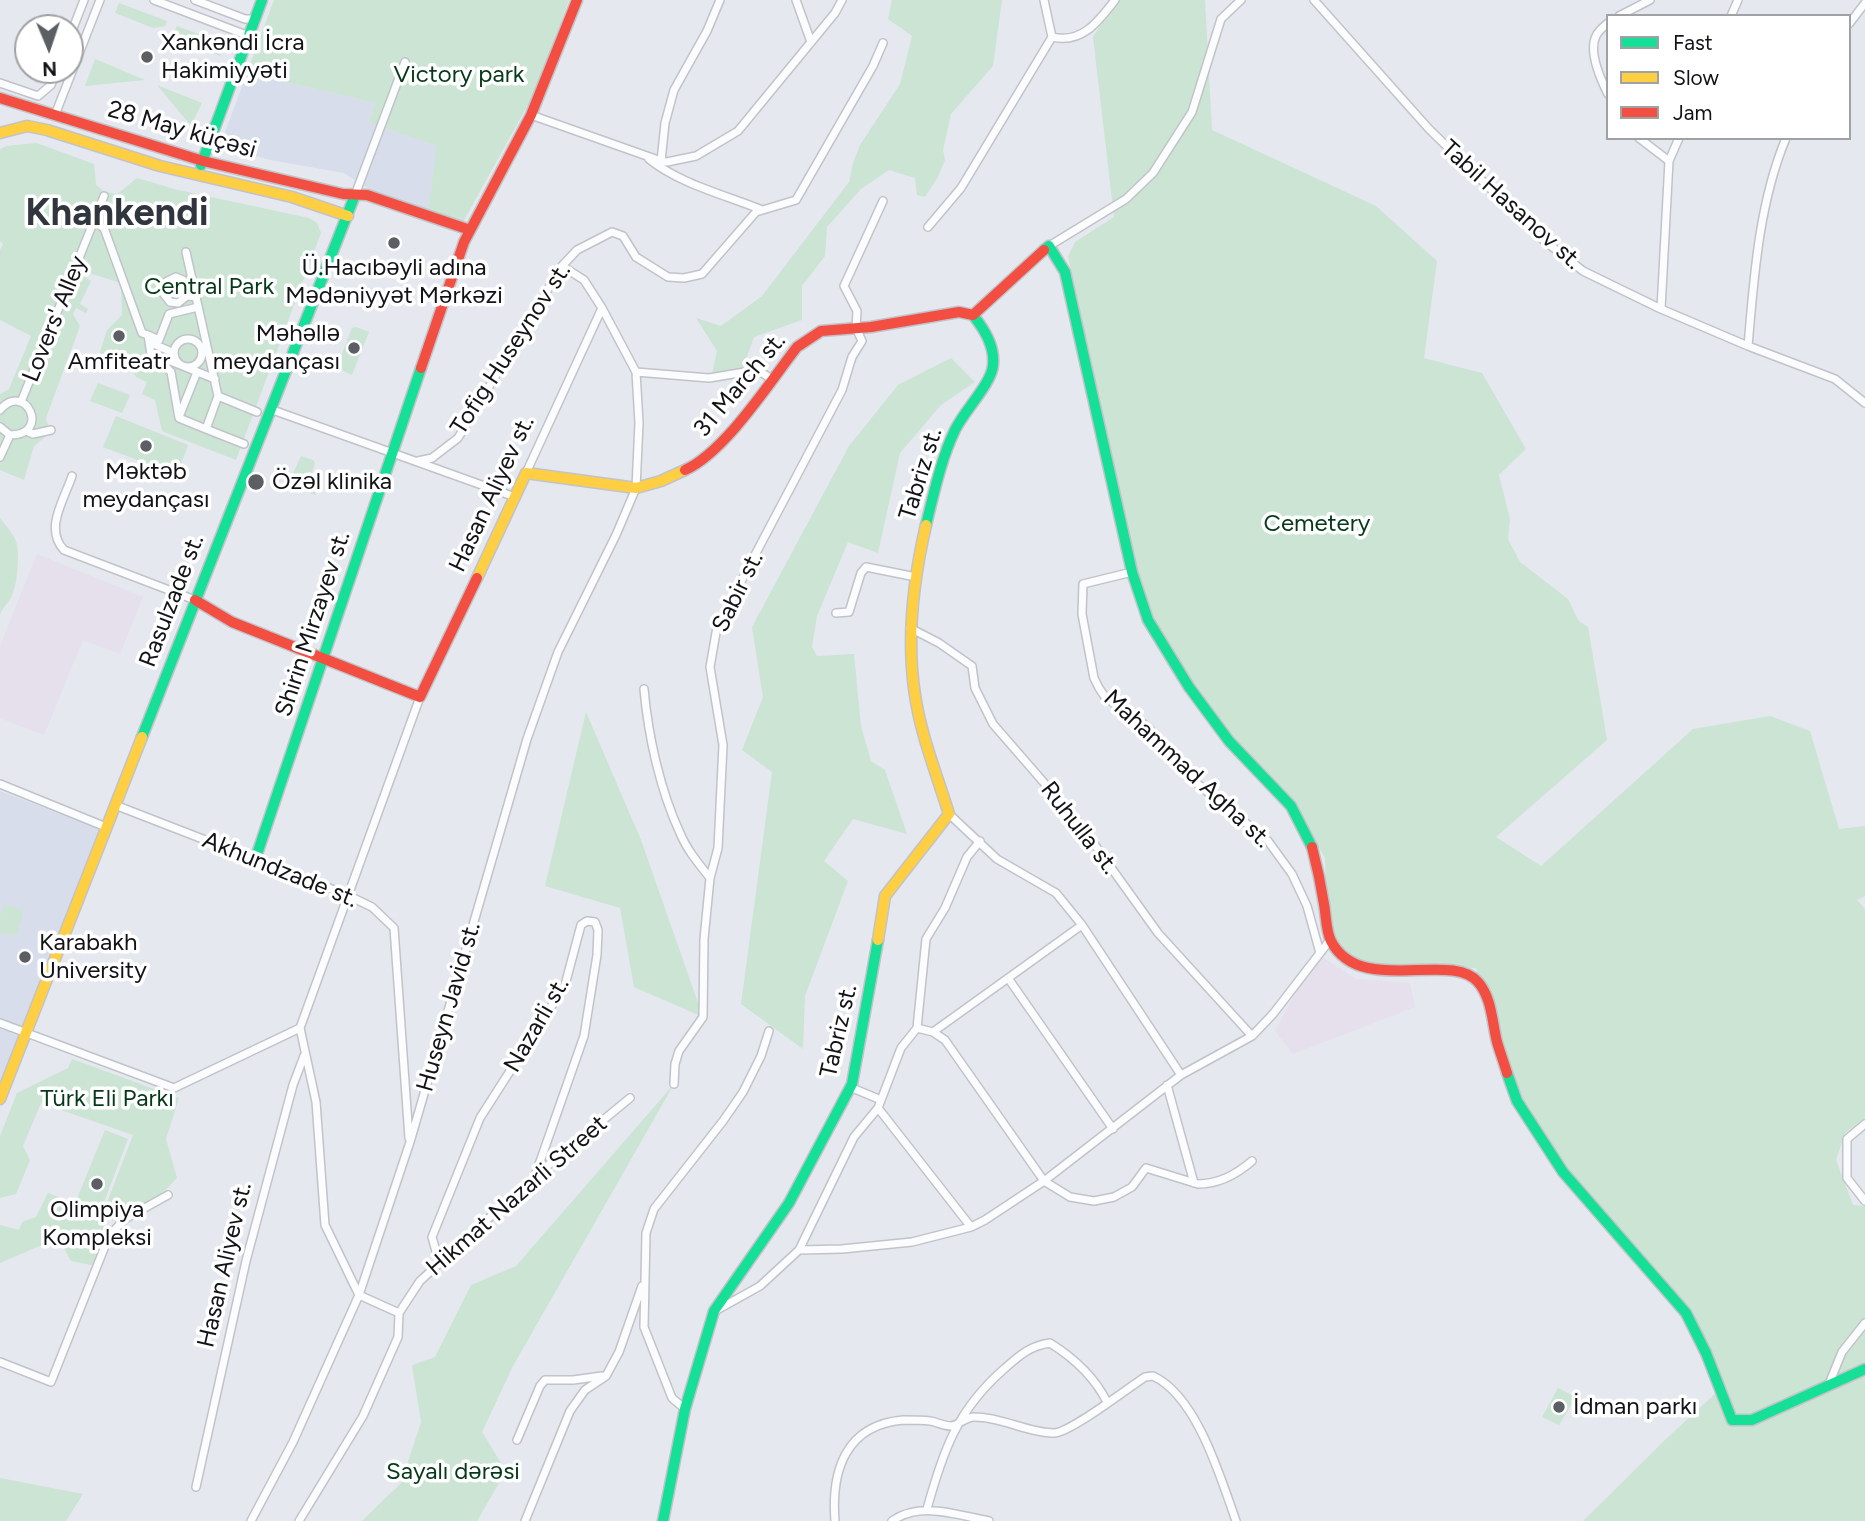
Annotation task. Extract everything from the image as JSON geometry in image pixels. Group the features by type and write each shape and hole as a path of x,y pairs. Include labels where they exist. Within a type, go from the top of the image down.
{"street":[{"path":"55,115 100,0"},
{"path":"154,0 248,36"},
{"path":"195,0 245,19 255,19"},
{"path":"195,176 203,161 262,0"},
{"path":"470,230 531,115 577,0"},
{"path":"661,161 665,123 674,90 707,31 720,0"},
{"path":"796,0 811,42"},
{"path":"531,115 661,161 696,156 738,131 835,13 842,0"},
{"path":"928,227 961,188 1052,37 1044,0"},
{"path":"1052,37 1074,38 1088,31 1115,0"},
{"path":"973,314 1049,246 1126,199 1153,173 1192,112 1221,19 1241,0"},
{"name":"Tabil Hasanov st.","path":"1314,0 1429,129 1541,238 1583,271 1661,309 1835,379 1865,403"},
{"path":"1623,14 1650,0"},
{"path":"1851,21 1865,3"},
{"path":"1606,25 1596,34 1593,44 1595,60 1606,89"},
{"name":"Tofig Huseynov st.","path":"418,461 432,458 458,438 562,266 577,250 612,232 622,236 636,257 668,277 684,278 702,274 757,212 796,200 873,66 883,43"},
{"path":"355,195 405,62"},
{"path":"0,83 38,96 51,84"},
{"name":"28 May küçəsi","path":"0,98 203,161 343,194 367,195 470,230"},
{"path":"0,133 27,126 47,130 195,176 268,190 327,206 348,216"},
{"path":"1642,140 1669,161"},
{"path":"1661,309 1669,161 1678,140"},
{"path":"1748,346 1755,264 1775,165 1785,140"},
{"path":"644,155 660,168 681,178 762,210"},
{"name":"Rasulzade st.","path":"0,1099 355,195"},
{"name":"Lovers' Alley","path":"21,402 104,196"},
{"path":"856,328 856,311 844,286 883,201"},
{"path":"93,221 104,228 142,333 148,339 175,350"},
{"name":"Shirin Mirzayev st.","path":"255,860 391,453 470,230"},
{"path":"1049,246 1065,272 1132,572 1148,620 1189,687 1229,741 1291,806 1311,843 1330,940 1341,954 1359,965 1382,971 1457,971 1476,979 1487,995 1498,1046 1517,1101 1563,1172 1686,1313 1706,1353 1732,1420 1752,1420 1865,1369"},
{"path":"180,278 187,255 218,396 206,429"},
{"path":"562,266 584,281 602,308 636,372 639,423 636,488"},
{"path":"180,278 187,285 187,296 181,302 174,303 163,293 164,285 169,279 180,278"},
{"path":"187,296 196,297"},
{"path":"159,340 169,314 198,307"},
{"name":"Hasan Aliyev st.","path":"359,1295 325,1225 316,1102 300,1028 420,697 602,308"},
{"name":"31 March st.","path":"526,472 636,488 661,481 696,465 721,444 797,347 812,335 821,331 959,313 973,314"},
{"name":"Tabriz st.","path":"663,1521 685,1409 714,1311 789,1203 850,1087 868,1003 885,896 949,814 914,694 909,627 918,556 945,454 954,430 993,371 989,344 982,325 973,314"},
{"path":"188,340 199,345 201,358 192,366 182,366 176,359 175,350 180,342 188,340 198,330 202,321"},
{"name":"Sabir st.","path":"674,1084 679,1051 703,1017 704,939 710,878 718,848 723,745 710,667 717,627 842,390 852,357 862,341 856,328"},
{"path":"148,339 159,340 175,350"},
{"path":"148,339 152,361 171,372 179,418"},
{"path":"151,353 215,379"},
{"path":"636,372 709,378 757,370 772,379"},
{"path":"179,418 197,372"},
{"path":"218,396 257,412"},
{"path":"0,410 10,401 21,402 30,410 32,416 30,427 26,431"},
{"path":"270,409 515,497"},
{"path":"179,418 244,444"},
{"path":"0,427 10,435"},
{"path":"10,435 51,430"},
{"path":"0,457 10,435"},
{"path":"72,477 55,522 57,542 64,550 195,600 232,622 420,697"},
{"name":"Huseyn Javid st.","path":"251,1521 293,1442 359,1295 410,1143 531,728 558,652 616,535 636,488"},
{"path":"836,613 849,612 861,572 866,566 916,577"},
{"name":"Mahammad Agha st.","path":"1132,572 1083,584 1082,614 1094,678 1105,697 1148,727 1194,781 1268,841 1293,874 1307,906 1320,953"},
{"name":"Ruhulla st.","path":"909,627 939,643 972,666 975,688 993,724 1079,823 1158,933 1252,1036"},
{"path":"643,689 648,733 679,832 710,878"},
{"path":"0,784 106,827"},
{"name":"Akhundzade st.","path":"115,805 346,895 372,907 394,928 410,1143"},
{"path":"949,814 997,859 1056,893 1082,925 1181,1075"},
{"path":"714,1311 761,1286 799,1250 854,1138 880,1104 901,1048 917,1028 926,939 951,897 967,856 980,841"},
{"name":"Nazarli st.","path":"439,1262 432,1237 480,1118 565,985 581,925 587,921 595,922 598,930 597,955 584,1036 535,1176"},
{"path":"933,1032 1082,925"},
{"path":"799,1250 912,1242 971,1227 985,1220 1044,1181 1181,1075 1252,1036 1273,1014 1330,940"},
{"path":"1008,978 1113,1129"},
{"path":"0,1023 174,1088 300,1028"},
{"path":"917,1028 933,1032 945,1040 1044,1181 1070,1198 1094,1201 1114,1196 1132,1187 1146,1168 1194,1183 1206,1184 1241,1170 1252,1161"},
{"path":"685,1409 672,1398 662,1378 644,1327 646,1233 654,1209 743,1091 761,1056 769,1031"},
{"name":"Hasan Aliyev st.","path":"196,1487 246,1261 304,1055"},
{"path":"1167,1085 1194,1183"},
{"path":"850,1087 880,1104 884,1113 971,1227"},
{"name":"Hikmat Nazarli Street","path":"299,1521 363,1416 398,1337 399,1313 420,1281 535,1176 630,1098"},
{"path":"1865,1124 1847,1139 1847,1178 1865,1201"},
{"path":"0,1362 51,1382 109,1236 125,1219 168,1195"},
{"path":"525,1521 570,1411 585,1390 606,1376 619,1352 643,1282"},
{"path":"359,1295 399,1313"},
{"path":"1829,1384 1842,1352 1865,1323"},
{"path":"927,1509 940,1462 957,1424 976,1395 1024,1351 1049,1343 1091,1376 1107,1402"},
{"path":"517,1440 545,1380 606,1376"},
{"path":"835,1521 835,1486 847,1450 860,1436 880,1425 903,1420 931,1421 949,1426 976,1416 1056,1433 1073,1426 1145,1377 1153,1376 1175,1393 1203,1431 1236,1521"},
{"path":"892,1521 900,1516 927,1509 989,1521"}],"shaded area":[{"path":"247,73 376,103 368,122 438,146 428,212 371,190 344,173 270,160 220,146"},
{"path":"37,554 143,597 120,654 83,640 44,735 0,718 0,646"},
{"name":"Karabakh University","path":"0,791 99,829 0,1084"},
{"path":"1322,957 1356,979 1410,983 1415,1007 1293,1054 1275,1031 1302,981"}],"green space":[{"name":"Victory park","path":"274,0 569,0 535,92 462,224 428,212 437,146 368,122 376,103 247,73"},
{"path":"892,0 1002,0 993,66 951,114 943,150 945,160 925,197 917,195 915,178 889,170 861,189 827,227 825,256 802,286 802,320 754,337 742,370 712,374 717,351 696,318 721,326 762,296 849,182 860,145 900,84 912,36 888,19"},
{"name":"Cemetery","path":"1116,0 1205,0 1212,130 1376,206 1437,261 1424,358 1482,373 1526,449 1499,475 1510,519 1508,539 1520,562 1568,599 1578,620 1588,627 1607,740 1496,837 1541,866 1693,729 1770,716 1810,731 1839,829 1865,826 1865,896 1857,900 1865,909 1865,1118 1845,1133 1836,1160 1853,1205 1865,1206 1865,1521 1583,1521 1718,1391 1703,1338 1622,1250 1561,1177 1508,1083 1476,968 1416,972 1372,970 1337,944 1326,894 1325,858 1297,810 1230,739 1154,628 1136,579 1068,256 1075,242 1114,217 1093,37"},
{"path":"119,3 167,21 165,26 153,28 115,13"},
{"path":"177,26 225,44 220,56 183,42 175,30"},
{"path":"95,59 145,80 85,86"},
{"path":"157,85 202,103 191,126"},
{"name":"Central Park","path":"37,143 94,164 96,185 105,192 117,194 137,178 178,190 309,218 317,223 321,233 236,460 162,431 155,400 142,394 147,382 136,377 131,370 98,358 107,330 122,315 121,288 118,282 79,270 67,302 80,274 91,281 80,304 88,309 86,313 76,308 73,314 80,326 46,418 50,433 34,446 24,480 0,470 0,394 9,389 31,336 0,320 0,250 3,244 0,241 0,149"},
{"name":"Məhəllə meydançası","path":"352,328 369,332 352,375 339,369 338,364"},
{"path":"951,358 975,382 941,405 900,453 878,553 848,542 817,616 812,647 817,656 854,654 861,726 871,761 885,770 907,834 853,819 824,861 848,881 805,996 803,1049 741,1004 772,772 742,750 763,697 752,627 849,446 898,385"},
{"path":"98,383 130,395 122,413 90,401"},
{"name":"Məktəb meydançası","path":"116,416 188,445 177,475 103,447"},
{"path":"301,456 315,463 312,473 319,485 315,495 291,486 290,480"},
{"path":"0,518 16,541 18,563 12,596 0,614"},
{"path":"586,712 641,840 703,1017 634,987 620,908 545,886"},
{"path":"5,904 22,910 16,936 0,933 0,917"},
{"name":"Türk Eli Parkı","path":"72,1059 179,1098 166,1139 177,1178 156,1200 117,1222 108,1219 97,1258 91,1265 71,1261 58,1238 0,1263 0,1225 19,1230 22,1222 36,1217 48,1193 103,1213 133,1135 41,1103 23,1146 30,1160 16,1194 0,1198 0,1136 17,1093 68,1068"},
{"name":"Sayalı dərəsi","path":"674,1084 513,1366 482,1432 506,1471 477,1521 362,1521 401,1483 421,1422 412,1365 435,1357 471,1285 516,1266"},
{"name":"Olimpiya Kompleksi","path":"105,1130 128,1139 101,1210 76,1201"},
{"name":"İdman parkı","path":"1558,1388 1576,1397 1559,1425 1542,1417"},
{"path":"0,1478 83,1494 66,1521 0,1521"}],"traffic: fast":[{"path":"201,165 262,0"},
{"path":"142,737 355,195"},
{"path":"1044,250 1049,246 1065,272 1132,572 1148,620 1189,687 1229,741 1291,806 1312,847"},
{"path":"926,525 950,441 959,422 988,380 993,365 985,332 973,315"},
{"path":"255,860 421,368"},
{"path":"663,1521 685,1409 714,1311 789,1203 852,1084 878,940"},
{"path":"1507,1073 1517,1101 1563,1172 1686,1313 1706,1353 1732,1420 1752,1420 1865,1369"}],"traffic: slow":[{"path":"0,133 27,126 47,130 160,166 292,197 348,216"},
{"path":"477,578 526,473 636,488 685,470"},
{"path":"878,940 885,896 949,814 921,725 912,674 912,610 926,525"},
{"path":"0,1099 142,737"}],"traffic: jam":[{"path":"421,368 464,242 531,115 577,0"},
{"path":"0,98 203,161 343,194 367,195 470,230"},
{"path":"685,470 700,461 731,433 797,347 821,331 871,327 959,312 973,315 1044,250"},
{"path":"195,600 232,622 420,697 477,578"},
{"path":"1312,847 1329,937 1345,958 1362,967 1383,970 1448,970 1465,973 1478,982 1489,1003 1507,1073"}],"place":[{"name":"Xankəndi İcra Hakimiyyəti","path":"147,57"},
{"name":"Ü.Hacıbəyli adına Mədəniyyət Mərkəzi","path":"394,243"},
{"name":"Amfiteatr","path":"119,336"},
{"name":"Məhəllə meydançası","path":"354,348"},
{"name":"Məktəb meydançası","path":"146,446"},
{"name":"Özəl klinika","path":"256,482"},
{"name":"Karabakh University","path":"25,957"},
{"name":"Olimpiya Kompleksi","path":"97,1184"},
{"name":"İdman parkı","path":"1559,1407"}],"district":[{"name":"Khankendi","path":"117,214"}]}
